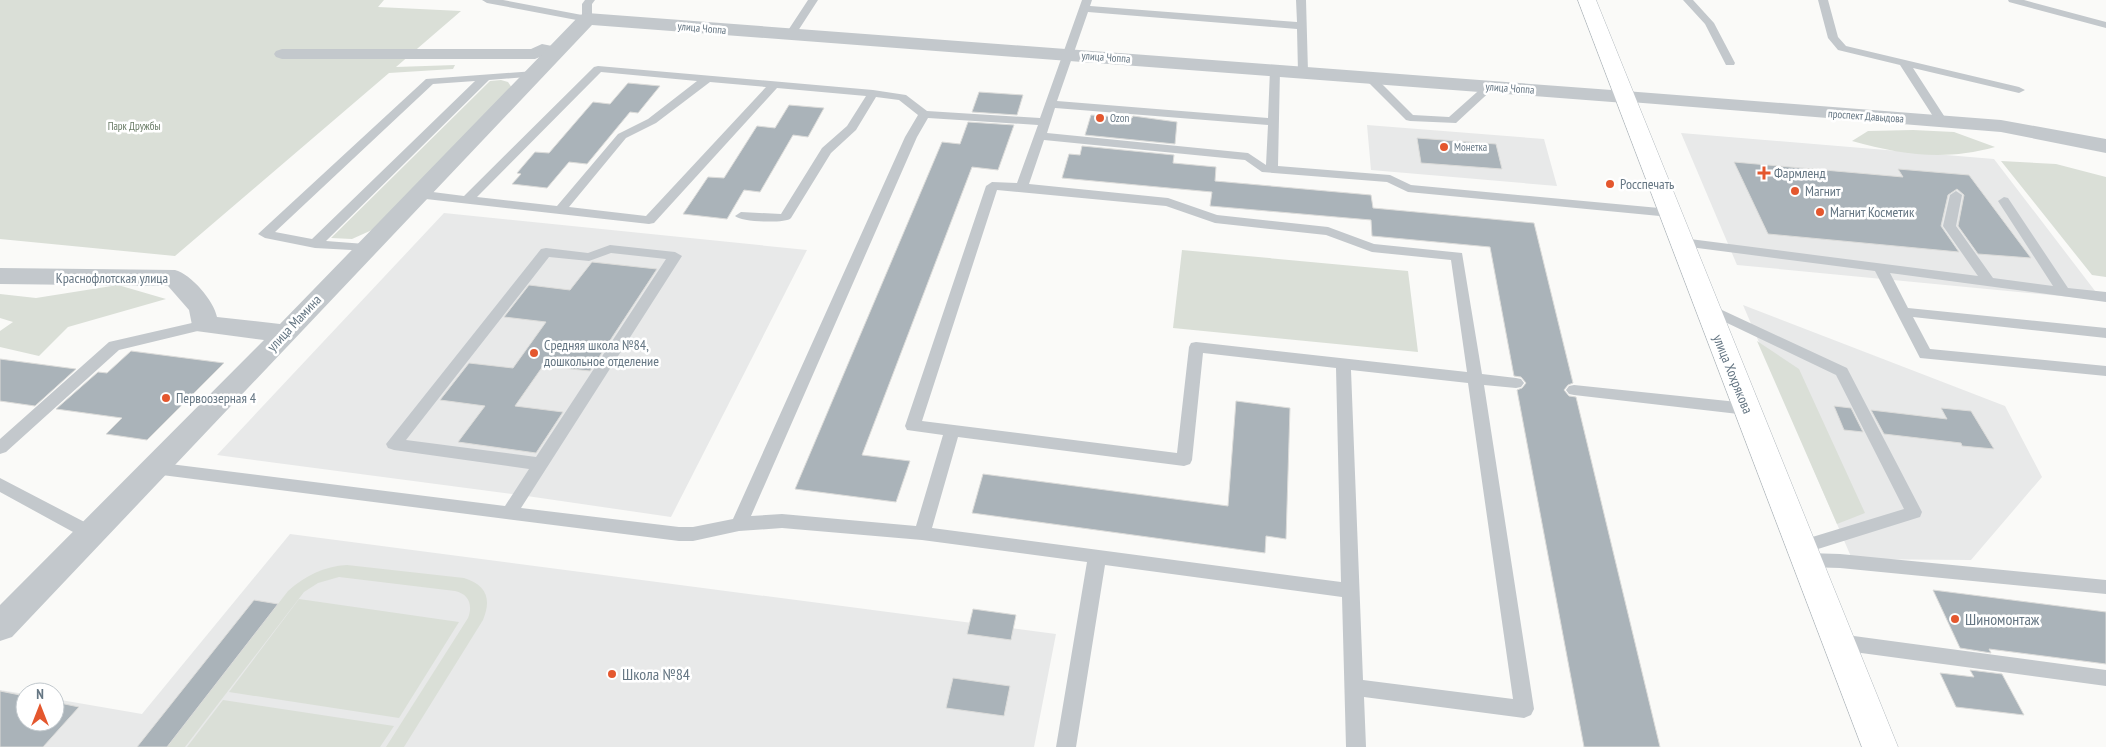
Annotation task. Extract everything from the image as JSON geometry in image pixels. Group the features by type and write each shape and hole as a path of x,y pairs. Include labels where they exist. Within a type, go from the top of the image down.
{"main road":[{"name":"улица Хохрякова","path":"1587,0 1880,747"}],"street":[{"name":"улица Чоппа","path":"588,9 790,35 1068,54 1625,97"},
{"name":"улица Мамина","path":"0,627 286,333 364,248 535,74 588,9"},
{"path":"282,54 535,54 542,49 546,49"},
{"name":"проспект Давыдова","path":"1625,97 2001,126 2106,146"},
{"name":"Краснофлотская улица","path":"0,276 175,278 202,308 205,325"},
{"path":"205,325 286,333"}],"lane":[{"path":"488,0 588,9"},
{"path":"790,35 813,0"},
{"path":"1301,0 1303,72"},
{"path":"1688,0 1709,23 1730,63"},
{"path":"1823,0 1833,38 1842,48 2019,90"},
{"path":"2013,0 2106,25"},
{"path":"1022,187 1086,4 1302,26"},
{"path":"1904,63 1942,122"},
{"path":"468,200 598,69 873,93 902,97 924,114 1248,157 1262,168 1390,179 1408,188 1670,213"},
{"path":"1272,169 1275,70"},
{"path":"364,248 315,244 265,234 430,81 535,74"},
{"path":"315,244 486,77"},
{"path":"1369,77 1410,118 1452,121 1490,86"},
{"path":"560,210 622,136 652,120 707,79"},
{"path":"417,194 649,220 774,85"},
{"path":"741,216 784,218 826,151 852,128 873,93"},
{"path":"1051,104 1273,122"},
{"path":"738,524 911,136 924,114"},
{"path":"1354,687 1524,709 1475,379 1457,256 1372,248 1328,231 1215,219 1168,202 1022,187 992,186 913,426 1184,460 1196,347 1475,379 1516,383"},
{"path":"1956,195 1949,226 1989,282"},
{"path":"2004,201 2064,292"},
{"path":"1682,242 2106,297"},
{"path":"509,513 675,256 610,249 589,257 546,252 394,444 540,464"},
{"path":"1880,268 1905,312 1925,354 2106,370"},
{"path":"1708,308 1842,372 1914,512 1804,553"},
{"path":"1905,312 2106,333"},
{"path":"0,448 114,346 205,325"},
{"path":"1343,364 1356,747"},
{"path":"1574,390 1747,409"},
{"path":"922,533 952,431"},
{"path":"154,468 680,534 694,534 738,524 782,521 922,533 1351,591"},
{"path":"0,484 90,533"},
{"path":"1804,553 1850,562 2106,587"},
{"path":"1066,747 1097,558"},
{"path":"1839,642 2106,678"}],"shaded area":[{"path":"1367,125 1544,139 1557,186 1371,170"},
{"path":"1681,133 1994,159 2102,300 1737,265"},
{"name":"Средняя школа №84, дошкольное отделение","path":"444,213 807,250 671,517 217,455"},
{"path":"1743,305 2005,406 2042,477 1971,560 1852,559"},
{"name":"Школа №84","path":"290,534 1056,634 1034,747 0,747 0,690 15,692 15,732 65,732 65,701 142,714"}],"green space":[{"name":"Парк Дружбы","path":"0,0 384,0 378,7 461,11 396,67 455,65 453,69 389,73 175,256 0,239"},
{"path":"501,80 508,82 512,88 372,230 352,239 331,238 490,81"},
{"path":"1913,130 1954,132 1995,147 1959,154 1941,155 1906,153 1852,141 1868,131"},
{"path":"2001,161 2056,164 2106,177 2106,277 2092,275"},
{"path":"1182,250 1408,271 1418,352 1173,328"},
{"path":"118,285 166,299 68,327 39,356 0,347 0,331 13,322 0,318 0,294 36,298"},
{"path":"1757,341 1799,369 1865,513 1837,524"},
{"path":"347,565 464,578 478,584 487,599 483,620 404,747 386,747 468,618 469,601 460,592 455,591 339,577 318,583 304,592 185,747 167,747 288,591 315,573 330,567"},
{"path":"299,599 459,622 399,718 229,692"},
{"path":"223,700 394,726 380,747 187,747"}],"building":[{"path":"628,83 660,86 638,113 630,112 587,164 569,162 547,188 512,184 521,174 517,173 535,152 549,153 593,102 610,104"},
{"path":"979,92 1023,95 1017,115 972,112"},
{"path":"789,105 824,108 808,137 793,135 760,192 744,190 727,219 683,214 708,177 724,178 757,126 775,128"},
{"path":"1091,115 1132,118 1133,116 1177,122 1175,144 1085,135"},
{"path":"968,122 1014,125 998,170 972,167 862,455 910,461 896,502 795,489 942,142 960,144"},
{"path":"1417,138 1496,144 1502,169 1421,163"},
{"path":"1082,146 1174,155 1173,163 1216,167 1215,181 1371,195 1373,208 1534,223 1573,383 1564,390 1569,396 1576,397 1660,747 1584,747 1517,390 1526,383 1521,377 1514,376 1490,247 1372,236 1371,220 1210,206 1212,192 1062,178 1069,154 1080,155"},
{"path":"1734,162 1903,177 1898,169 1969,175 2031,258 1978,254 1958,226 1964,195 1957,189 1948,195 1941,226 1959,252 1768,234"},
{"path":"592,262 657,269 590,371 543,366 515,406 563,412 536,453 458,442 485,406 440,400 469,363 513,368 546,322 504,317 529,285 570,290"},
{"path":"131,351 224,363 147,440 106,434 122,418 56,409 98,372 107,373"},
{"path":"0,359 76,369 35,406 0,401"},
{"path":"1236,401 1290,408 1286,539 1266,536 1265,553 972,513 983,474 1228,506"},
{"path":"1834,406 1851,408 1863,432 1844,430"},
{"path":"1941,408 1971,411 1994,449 1884,434 1871,410 1947,419"},
{"path":"1933,590 2106,612 2106,664 1989,649 1991,653 1960,648"},
{"path":"254,600 278,604 167,747 137,747"},
{"path":"973,609 1016,615 1011,640 967,634"},
{"path":"1970,670 2002,674 2024,715 1956,707 1940,673 1974,677"},
{"path":"953,678 1010,686 1004,716 946,708"},
{"path":"0,691 15,694 15,732 56,732 43,747 0,747"},
{"path":"65,704 79,707 65,723"}],"place":[{"name":"Ozon","path":"1100,118"},
{"name":"Монетка","path":"1444,147"},
{"name":"Фармленд","path":"1764,173"},
{"name":"Росспечать","path":"1610,184"},
{"name":"Магнит","path":"1795,191"},
{"name":"Магнит Косметик","path":"1820,212"},
{"name":"Средняя школа №84, дошкольное отделение","path":"534,353"},
{"name":"Первоозерная 4","path":"166,398"},
{"name":"Шиномонтаж","path":"1955,619"},
{"name":"Школа №84","path":"612,674"}]}
